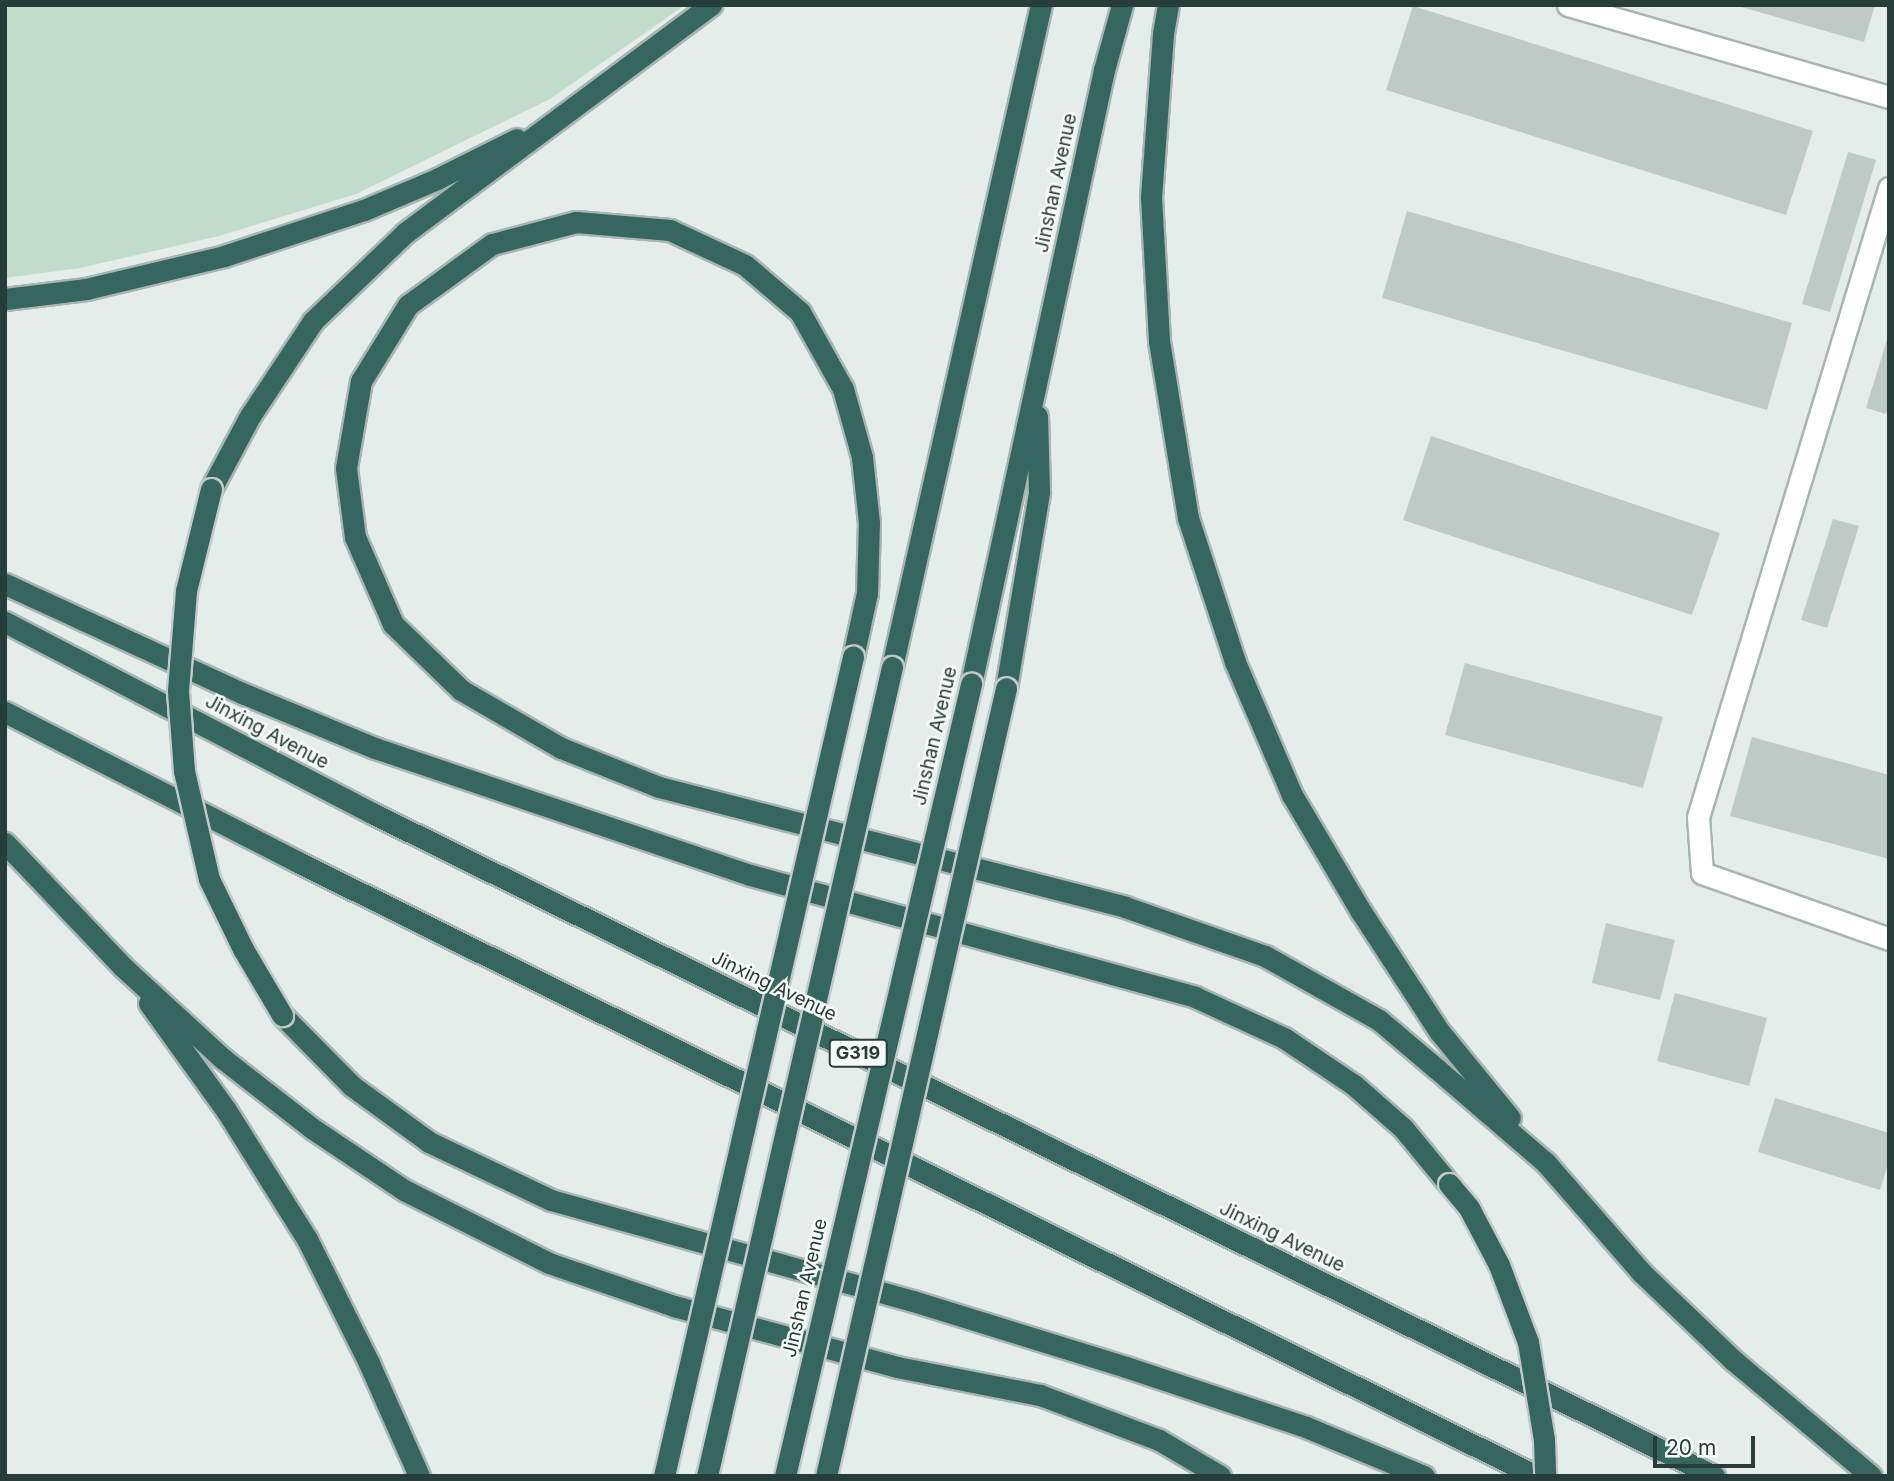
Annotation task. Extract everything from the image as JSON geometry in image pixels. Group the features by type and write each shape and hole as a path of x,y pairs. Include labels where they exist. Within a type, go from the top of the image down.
{"highway":[{"path":"711,5 405,233 313,321 250,415 211,489 186,591 178,691 184,771 209,878 243,949 282,1015 352,1087 429,1142 551,1200 913,1301 1126,1367 1306,1427 1424,1476"},
{"path":"707,1476 1041,5"},
{"name":"Jinshan Avenue","path":"785,1476 971,684 1104,70 1122,5"},
{"path":"1168,5 1163,33 1151,197 1159,341 1188,518 1231,649 1292,795 1360,910 1439,1031 1546,1163 1642,1273 1733,1360 1871,1476"},
{"path":"5,299 86,289 225,257 365,211 437,179 559,118"},
{"path":"664,1476 853,657 867,593 869,523 862,457 843,389 800,312 746,265 670,230 576,222 492,244 408,305 361,381 346,468 355,537 393,624 461,691 561,748 659,787 1125,907 1265,956 1379,1020 1546,1163"},
{"path":"826,1476 1006,688 1039,492 1036,382"},
{"path":"5,584 243,693 375,748 750,875 1195,997 1284,1038 1354,1085 1404,1128 1469,1208 1499,1265 1528,1342 1544,1440 1545,1476"},
{"name":"Jinxing Avenue","path":"5,622 384,819 1714,1476"},
{"path":"5,712 298,862 1536,1476"},
{"path":"5,843 123,967 222,1058 313,1129 404,1190 549,1263 674,1306 870,1360 1040,1395 1159,1440 1220,1476"},
{"path":"123,967 226,1110 307,1238 369,1363 419,1476"}],"lane":[{"path":"1568,5 1889,97"},
{"path":"1889,188 1698,817 1702,873 1889,939"}],"green space":[{"path":"5,5 685,5 550,99 356,194 219,236 80,268 5,278"}],"building":[{"path":"1734,5 1875,5 1864,42"},
{"path":"1413,6 1813,131 1786,215 1386,90"},
{"path":"1848,152 1876,160 1830,312 1802,304"},
{"path":"1407,211 1792,323 1767,410 1382,298"},
{"path":"1889,333 1889,404 1886,414 1866,408"},
{"path":"1431,436 1720,533 1692,615 1403,520"},
{"path":"1833,519 1859,526 1827,628 1801,620"},
{"path":"1465,663 1663,717 1643,788 1445,735"},
{"path":"1752,737 1889,775 1889,859 1730,816"},
{"path":"1606,923 1675,940 1660,1000 1592,983"},
{"path":"1675,993 1767,1018 1749,1086 1657,1061"},
{"path":"1775,1098 1889,1133 1889,1162 1880,1190 1758,1152"}]}
